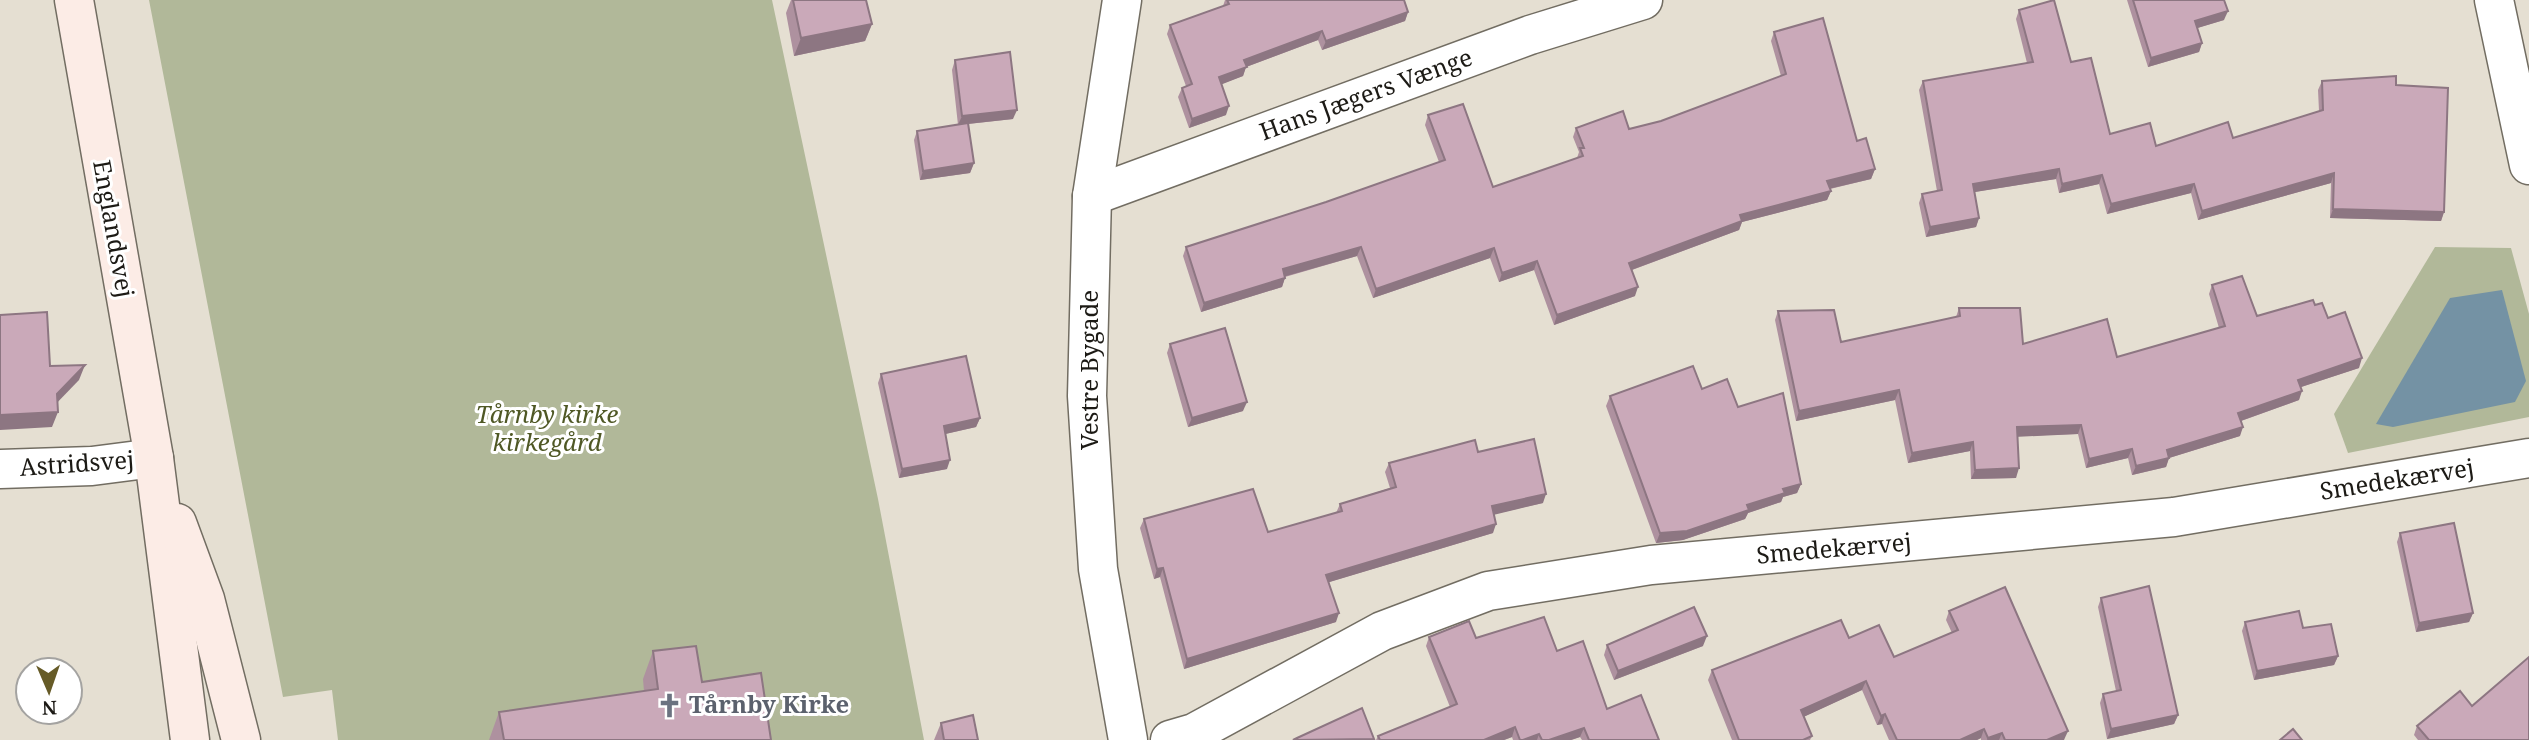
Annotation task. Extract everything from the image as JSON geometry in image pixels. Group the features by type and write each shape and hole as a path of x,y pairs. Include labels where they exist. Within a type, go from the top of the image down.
{"main road":[{"name":"Englandsvej","path":"74,0 153,458 190,740"},
{"name":"Englandsvej","path":"153,458 205,598 241,740"}],"street":[{"name":"Vestre Bygade","path":"1122,0 1091,196 1087,396 1097,556 1128,740"},
{"name":"Hans Jægers Vænge","path":"1091,196 1530,35 1643,0"},
{"path":"2494,0 2529,166"},
{"name":"Astridsvej","path":"0,469 92,466 153,458"},
{"name":"Smedekærvej","path":"1170,740 1194,733 1382,631 1488,591 1651,565 2174,517 2529,458"}],"green space":[{"name":"Tårnby kirke kirkegård","path":"149,0 772,0 878,499 924,740 338,740 332,690 283,697"},
{"path":"2435,247 2511,248 2529,314 2529,417 2348,453 2334,414"}],"water":[{"path":"2502,290 2526,381 2515,402 2393,427 2376,424 2450,298"}],"building":[{"path":"793,0 866,0 872,24 801,38"},
{"path":"1227,0 1404,0 1408,12 1326,41 1322,31 1244,60 1247,67 1219,77 1229,106 1192,119 1182,88 1192,84 1170,25 1229,4"},
{"path":"2054,0 2071,62 2091,58 2110,134 2150,123 2156,146 2228,122 2233,138 2323,110 2322,81 2396,76 2396,85 2448,88 2444,212 2333,209 2334,173 2202,211 2194,184 2111,204 2102,175 2062,184 2059,169 1973,184 1979,218 1930,227 1922,194 1942,190 1923,81 2033,62 2019,10"},
{"path":"2133,0 2224,0 2228,11 2195,21 2202,43 2151,58"},
{"path":"1823,18 1857,141 1866,138 1875,169 1827,181 1831,191 1740,215 1742,221 1629,263 1638,287 1557,315 1537,261 1502,273 1494,248 1376,289 1361,247 1283,269 1285,278 1204,303 1186,247 1445,160 1428,115 1463,104 1493,187 1583,156 1580,148 1584,148 1576,128 1623,111 1629,129 1661,121 1786,74 1774,32"},
{"path":"1010,52 1017,110 962,116 955,60"},
{"path":"968,123 974,163 923,171 917,131"},
{"path":"2242,276 2257,316 2313,300 2315,305 2322,303 2328,318 2345,312 2362,358 2298,380 2302,391 2238,413 2243,427 2167,450 2169,458 2136,466 2132,449 2089,459 2081,425 2017,427 2019,468 1975,470 1973,442 1912,453 1899,390 1799,411 1778,311 1834,310 1841,342 1960,316 1959,308 2020,308 2023,344 2107,319 2117,357 2225,326 2212,285"},
{"path":"47,312 50,366 85,365 57,394 58,412 0,415 0,315"},
{"path":"1225,328 1247,402 1192,418 1170,344"},
{"path":"966,356 980,418 944,426 950,460 902,469 881,374"},
{"path":"1693,366 1702,389 1727,379 1738,407 1783,393 1801,484 1783,489 1785,493 1747,505 1749,510 1687,531 1660,533 1610,396"},
{"path":"1534,439 1546,494 1492,506 1496,524 1326,575 1339,613 1187,659 1163,568 1157,569 1144,519 1253,489 1268,532 1342,511 1340,504 1396,487 1389,463 1475,440 1478,452"},
{"path":"2454,523 2473,613 2419,623 2400,533"},
{"path":"2149,586 2178,715 2111,729 2103,694 2121,690 2101,598"},
{"path":"2005,587 2068,731 2047,740 2005,740 2002,733 1988,738 1984,729 1960,740 1897,740 1885,714 1881,716 1866,681 1801,710 1812,736 1803,740 1739,740 1712,670 1841,620 1849,638 1879,625 1894,657 1958,630 1949,611"},
{"path":"1694,607 1707,636 1618,671 1607,645"},
{"path":"2299,611 2303,628 2331,624 2338,656 2257,671 2245,622"},
{"path":"1544,617 1557,651 1583,641 1607,709 1641,695 1659,740 1589,740 1584,728 1549,740 1542,740 1539,734 1520,740 1515,727 1484,740 1380,740 1378,736 1457,704 1429,637 1469,621 1476,638"},
{"path":"696,646 702,682 761,673 771,740 504,740 499,712 658,689 653,651"},
{"path":"2529,657 2529,740 2429,740 2417,726 2460,691 2472,706"},
{"path":"1362,708 1374,739 1293,740 1297,738"},
{"path":"973,715 978,740 944,740 941,723"},
{"path":"2293,729 2302,740 2280,740"}],"place":[{"name":"Tårnby Kirke","path":"669,705"}]}
